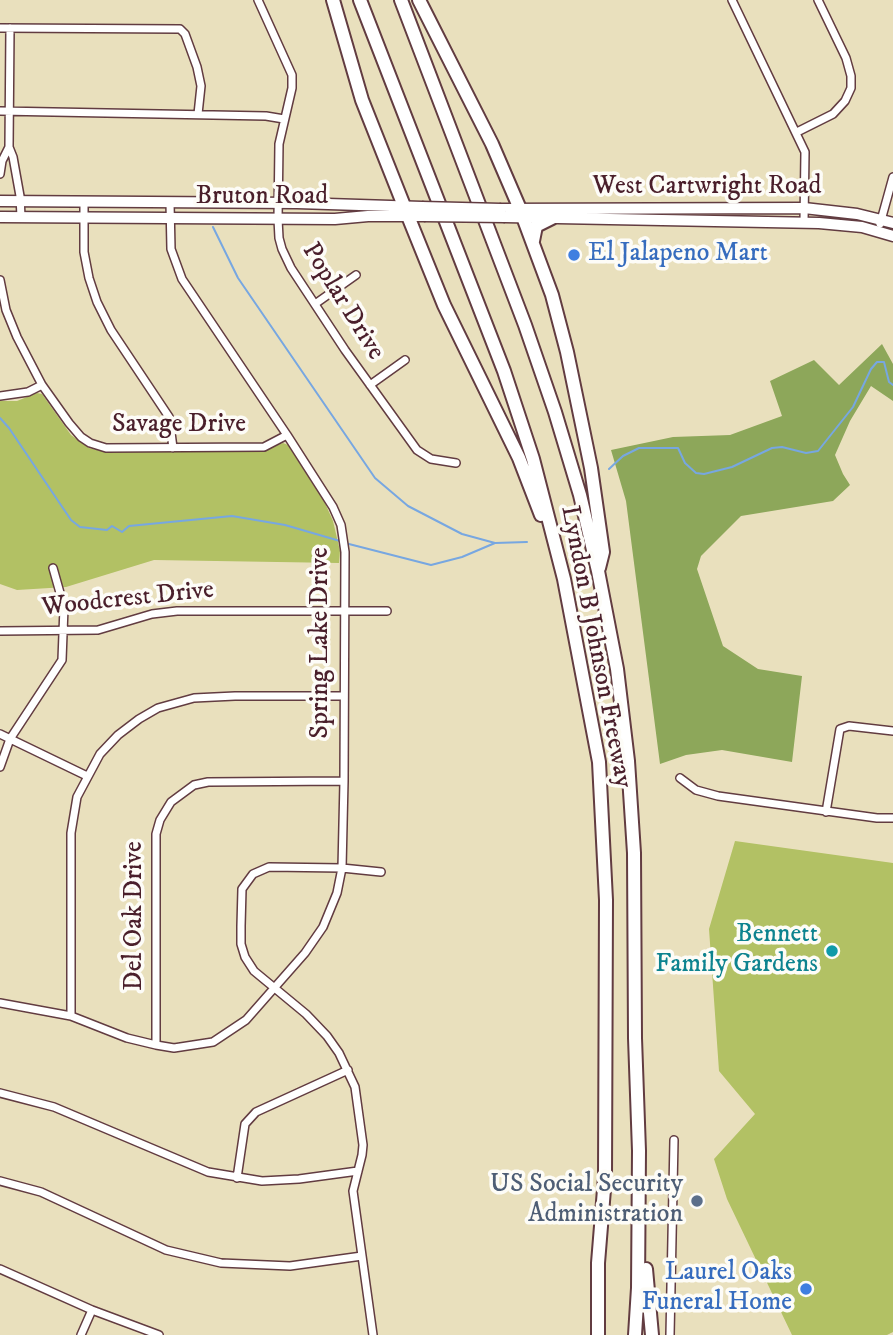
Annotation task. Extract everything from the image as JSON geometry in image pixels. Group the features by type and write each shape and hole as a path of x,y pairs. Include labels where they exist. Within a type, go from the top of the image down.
{"highway":[{"path":"333,0 362,100 406,212 463,347 529,481 548,538 576,645"},
{"name":"Lyndon B Johnson Freeway","path":"360,0 520,416 554,535 598,762 605,853 605,1177 598,1263 598,1335"},
{"name":"Lyndon B Johnson Freeway","path":"401,0 544,379 573,470 598,571 622,704 632,808 635,900 635,1038 639,1152 635,1335"},
{"path":"419,0 492,144 522,213 557,313 582,422 603,552 598,571"},
{"path":"533,242 536,226 552,218"},
{"path":"639,1152 646,1284 652,1335"},
{"path":"592,1335 598,1263"}],"main road":[{"name":"Bruton Road","path":"0,201 278,203 406,212 522,213"},
{"name":"West Cartwright Road","path":"522,213 631,207 804,208 834,210 893,223"},
{"path":"631,207 631,220"},
{"path":"582,208 582,220"},
{"name":"Bruton Road","path":"0,217 335,219 406,212"},
{"name":"West Cartwright Road","path":"522,213 582,220 804,222 862,227 893,236"}],"street":[{"name":"Poplar Drive","path":"258,0 292,75 292,88 279,144 278,219 282,249 291,268 416,450 431,459 456,463"},
{"path":"732,0 805,152 804,222"},
{"path":"797,132 833,114 845,101 851,88 846,58 818,0"},
{"path":"0,28 180,29 185,34 197,67 201,86 198,114"},
{"path":"9,28 9,147 13,157 21,217"},
{"path":"0,111 198,114 284,119"},
{"path":"0,174 2,161 9,147"},
{"path":"879,231 893,177"},
{"path":"83,202 84,252 97,302 111,330 169,417 173,448"},
{"name":"Spring Lake Drive","path":"0,1003 71,1016 127,1038 156,1045 174,1048 213,1042 246,1020 305,953 323,927 337,893 342,868 344,781 345,552 342,531 333,507 182,279 171,249 170,202"},
{"path":"315,304 356,275"},
{"name":"Savage Drive","path":"0,280 6,310 42,385 69,423 90,443 106,448 264,447 287,435"},
{"path":"370,385 405,360"},
{"path":"0,396 28,392 42,385"},
{"path":"0,767 10,739 62,660 64,607 53,568"},
{"name":"Woodcrest Drive","path":"0,631 98,630 152,614 177,611 387,611"},
{"path":"71,1016 71,833 77,797 100,754 118,735 158,708 194,698 344,696"},
{"path":"826,812 840,729 849,726 893,731"},
{"path":"0,734 87,776"},
{"path":"680,778 696,790 718,796 826,812 893,818"},
{"name":"Del Oak Drive","path":"156,1045 156,834 160,820 171,802 194,785 208,782 344,781"},
{"path":"373,1335 353,1191 363,1145 358,1102 348,1070 327,1035 254,971 241,944 242,890 253,874 269,867 342,868 381,872"},
{"path":"237,1178 246,1124 256,1112 348,1070"},
{"path":"0,1093 54,1107 208,1172 262,1181 358,1171"},
{"path":"670,1335 674,1140"},
{"path":"0,1181 41,1192 166,1250 221,1263 290,1266 362,1256"},
{"path":"0,1269 92,1310 159,1335"},
{"path":"81,1335 92,1310"}],"green space":[{"path":"882,344 893,364 893,401 871,386 850,421 835,455 850,485 833,501 741,516 701,556 697,569 723,646 758,669 802,676 792,762 722,750 686,755 660,764 626,501 611,450 673,437 730,435 782,416 770,381 814,360 839,385"},
{"path":"37,393 42,394 71,435 89,448 105,452 242,452 262,451 283,443 288,445 325,503 333,521 340,551 339,563 154,560 66,587 17,590 0,584 0,401 17,401"},
{"path":"735,841 893,863 893,1332 887,1335 792,1335 727,1199 714,1159 755,1114 719,1071 709,929"}],"waterway":[{"path":"213,227 238,278 375,478 408,506 462,534 495,543 527,542"},
{"path":"609,469 623,456 639,448 678,448 685,463 696,473 704,474 732,467 772,448 782,447 806,453 818,451 853,407 877,362 884,362 889,382 893,385"},
{"path":"0,418 71,520 80,527 107,530 112,526 122,532 129,526 232,516 285,525 340,541"},
{"path":"345,543 431,565 462,557 495,543"}],"place":[{"name":"El Jalapeno Mart","path":"574,255"},
{"name":"Bennett Family Gardens","path":"832,951"},
{"name":"US Social Security Administration","path":"697,1201"},
{"name":"Laurel Oaks Funeral Home","path":"806,1289"}]}
